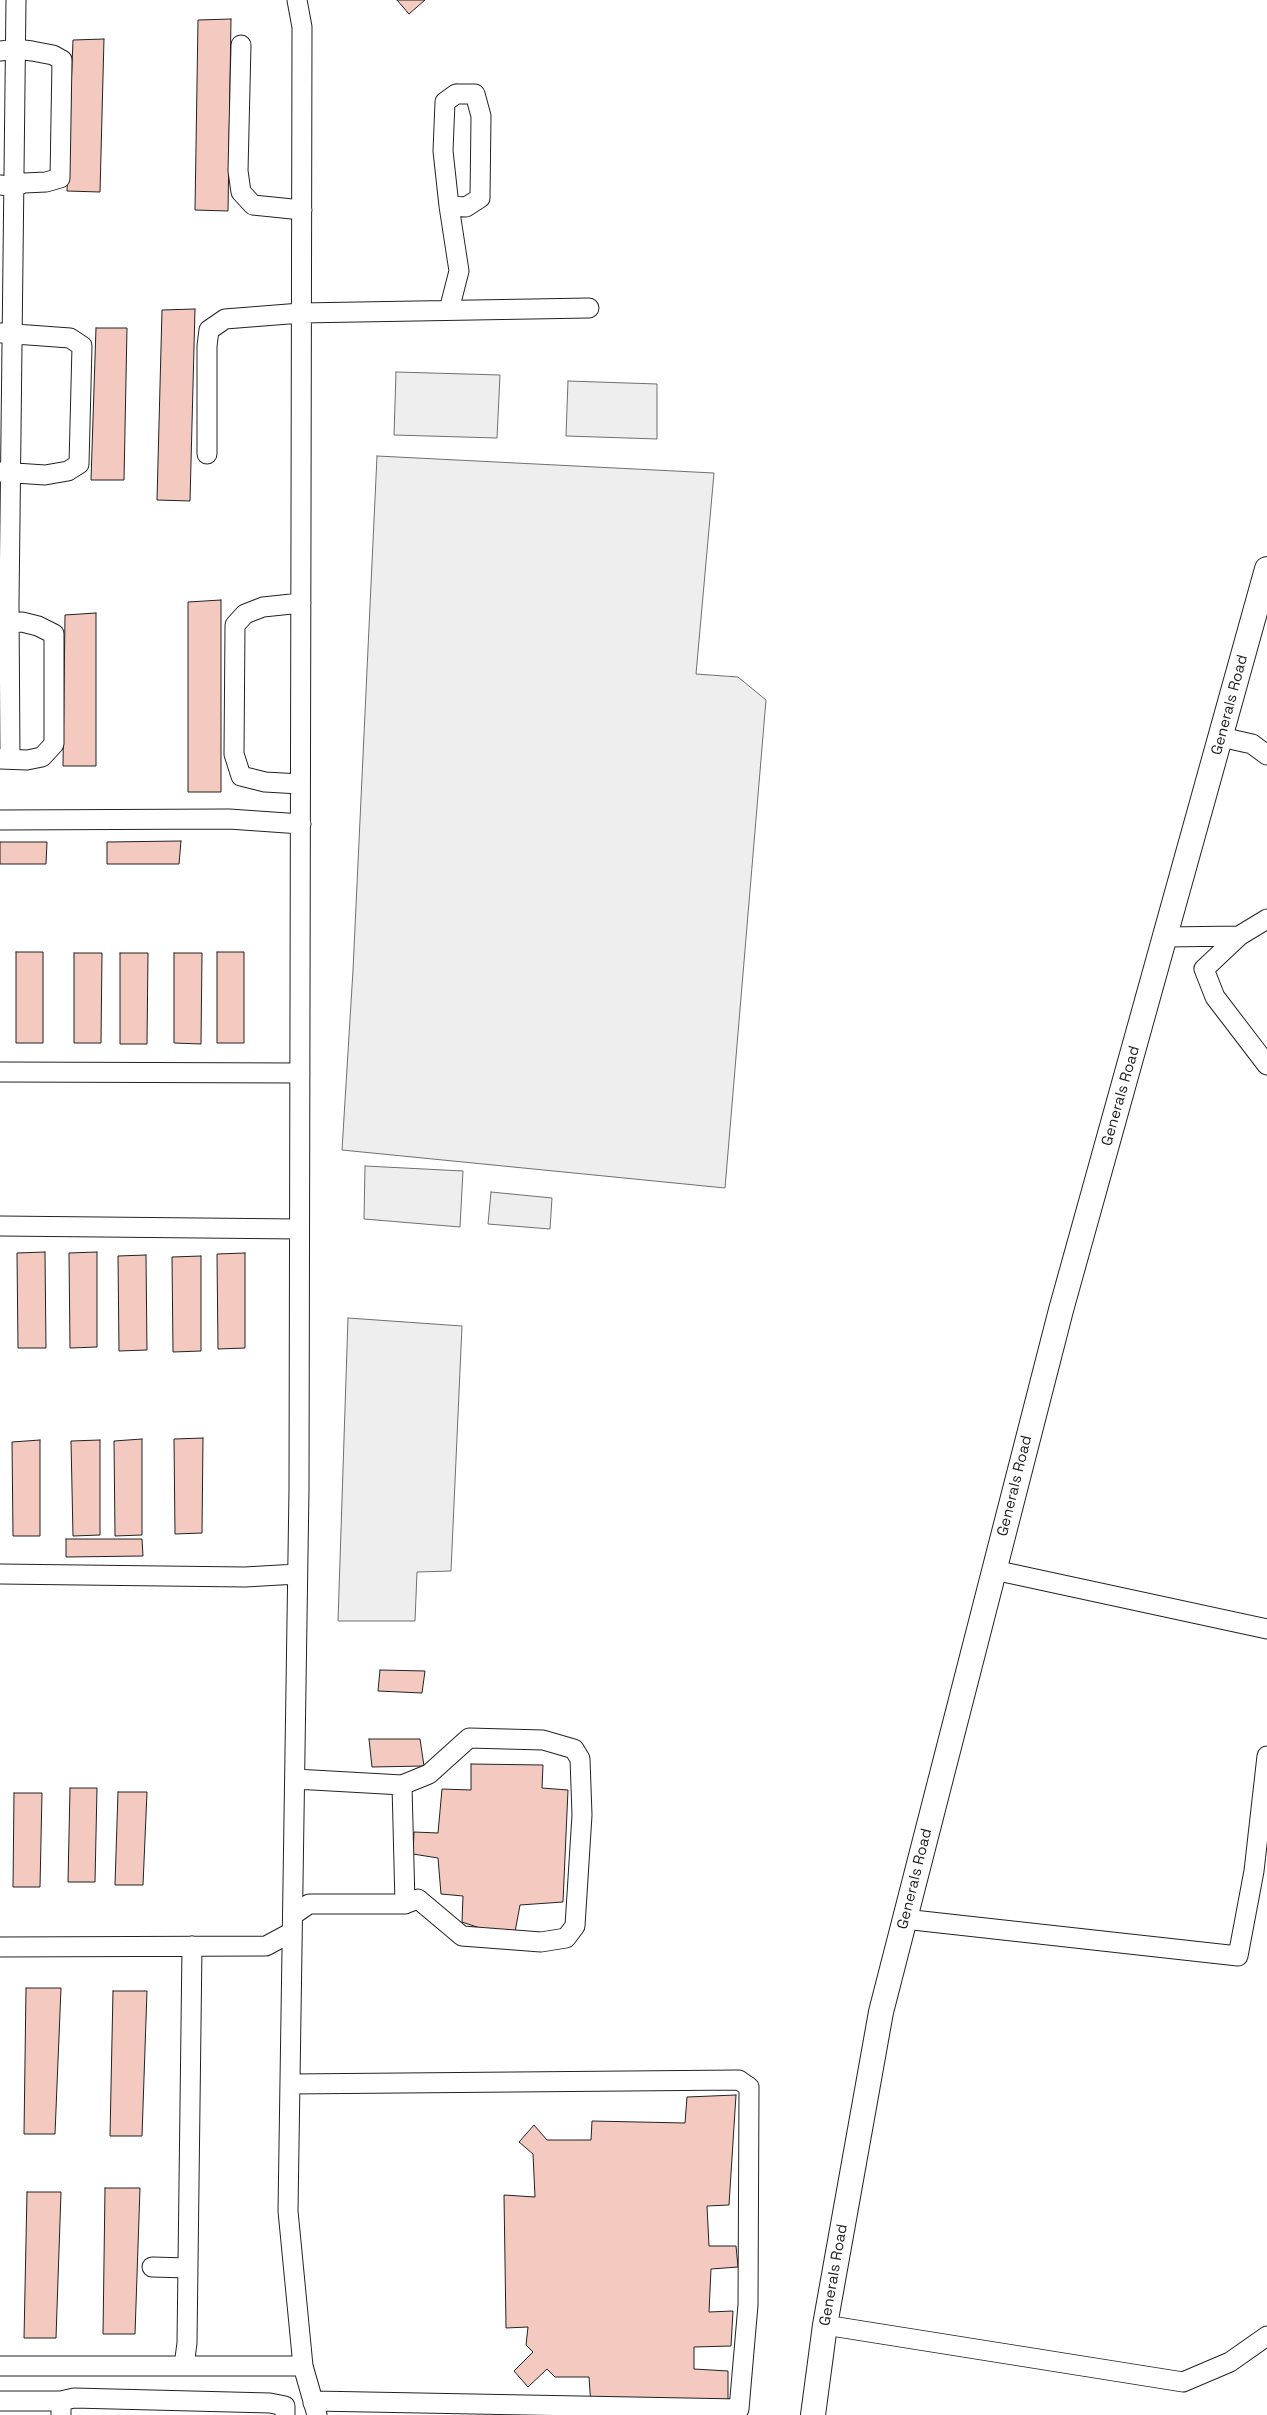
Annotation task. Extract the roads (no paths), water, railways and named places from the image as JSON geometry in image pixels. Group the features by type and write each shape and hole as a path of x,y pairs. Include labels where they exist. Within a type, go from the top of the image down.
{"street":[{"path":"4,624 22,622 38,626 54,634 54,744 42,757 27,760 5,759 4,624 8,50 16,0"},
{"path":"297,0 302,27 300,1073 297,1574 288,2211 303,2366 315,2409"},
{"path":"240,45 238,171 241,192 253,205 302,210"},
{"path":"7,186 46,182 60,178 62,60 53,55 8,50"},
{"path":"449,310 459,271 450,206 443,150 445,102 456,94 475,94 481,116 480,198 466,207 450,206"},
{"path":"207,454 207,346 210,330 226,319 301,313 589,308"},
{"path":"5,472 45,475 68,471 78,464 82,346 70,338 6,333"},
{"name":"Generals Road","path":"813,2415 825,2325 880,2012 1060,1310 1166,937 1267,569"},
{"path":"300,784 265,782 241,776 234,754 235,625 245,614 263,607 301,603"},
{"path":"1221,737 1252,744 1267,754"},
{"path":"0,820 229,819 300,824"},
{"path":"1267,919 1239,936 1204,969 1215,997 1267,1065"},
{"path":"1166,937 1239,936"},
{"path":"0,1072 300,1073"},
{"path":"0,1226 299,1229"},
{"path":"994,1570 1267,1629"},
{"path":"0,1574 245,1577 297,1574"},
{"path":"0,1947 266,1946 293,1924 309,1904 405,1904 418,1899 462,1936 541,1942 566,1938 575,1926 582,1815 580,1759 574,1748 543,1740 469,1738 428,1774 402,1785 294,1779"},
{"path":"904,1919 1238,1956 1254,1871 1267,1756"},
{"path":"402,1785 405,1904"},
{"path":"184,2366 187,2343 192,1946"},
{"path":"290,2084 739,2080 749,2087 748,2305 739,2410 314,2401 315,2409"},
{"path":"152,2267 188,2268"},
{"path":"825,2325 1182,2382 1230,2362 1267,2336"},
{"path":"0,2366 303,2366"},
{"path":"0,2401 61,2408 74,2398 270,2403 285,2406 285,2415"}]}
